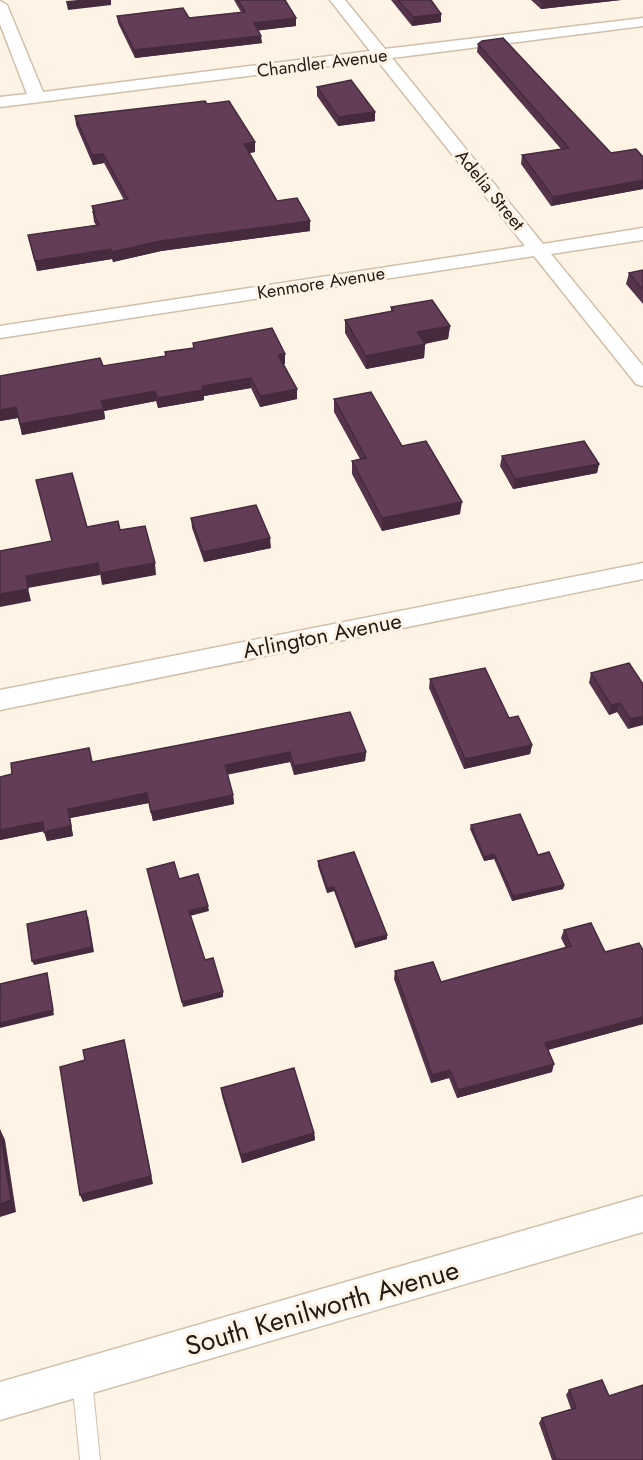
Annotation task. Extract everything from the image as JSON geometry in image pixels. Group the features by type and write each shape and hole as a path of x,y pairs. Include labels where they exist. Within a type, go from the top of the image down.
{"street":[{"name":"Adelia Street","path":"337,0 643,380"},
{"path":"0,4 37,98"},
{"name":"Chandler Avenue","path":"0,102 643,22"},
{"name":"Kenmore Avenue","path":"0,332 643,234"},
{"name":"Arlington Avenue","path":"0,700 643,571"},
{"name":"South Kenilworth Avenue","path":"0,1401 643,1214"}],"lane":[{"path":"82,1378 90,1460"}],"building":[{"path":"238,0 285,0 296,18 254,23 261,36 134,50 117,16 183,8 189,18 245,12"},
{"path":"398,0 431,0 441,14 413,17"},
{"path":"503,38 611,153 636,149 643,157 643,180 553,197 522,155 569,148 478,44 482,41"},
{"path":"351,80 375,112 338,117 317,87"},
{"path":"205,101 207,104 229,101 255,142 244,144 277,201 297,198 310,221 160,241 112,252 111,249 35,261 28,235 99,225 92,206 128,199 103,154 92,155 75,116"},
{"path":"643,270 643,290 629,273"},
{"path":"432,300 450,326 417,332 425,344 366,356 345,320 393,311 391,307"},
{"path":"272,328 285,354 278,355 297,389 260,396 251,378 202,386 203,390 157,398 155,391 101,401 104,409 20,424 16,407 0,410 0,376 100,358 103,366 166,356 165,352 194,348 193,343"},
{"path":"371,392 402,446 426,441 462,502 382,518 352,461 366,458 334,399"},
{"path":"584,441 599,464 515,479 502,456"},
{"path":"72,473 87,527 118,521 120,530 145,526 155,563 100,573 98,563 26,576 28,589 0,594 0,551 52,541 36,480"},
{"path":"256,505 270,538 203,552 191,518"},
{"path":"629,663 643,684 643,716 630,719 620,703 611,705 591,673"},
{"path":"485,668 509,718 518,716 532,745 465,759 430,679"},
{"path":"350,712 366,752 294,766 290,752 225,765 233,795 151,812 147,793 68,809 71,826 44,832 43,822 0,830 0,777 12,774 11,763 89,748 92,762"},
{"path":"520,814 538,855 549,852 564,885 513,896 494,854 484,857 471,825"},
{"path":"354,852 387,935 355,943 334,887 327,888 318,861"},
{"path":"174,862 179,879 198,874 208,906 189,911 205,960 213,958 223,992 182,1002 147,869"},
{"path":"86,911 92,947 32,961 27,924"},
{"path":"591,923 605,952 639,943 643,950 643,1017 545,1043 554,1064 458,1090 450,1070 432,1075 395,971 433,962 441,982 571,946 564,930"},
{"path":"47,973 53,1010 0,1023 0,984"},
{"path":"124,1040 151,1176 80,1195 60,1067 85,1060 83,1050"},
{"path":"294,1068 314,1133 241,1155 221,1088"},
{"path":"0,1132 11,1200 0,1204"},
{"path":"602,1380 609,1396 643,1385 643,1460 556,1460 542,1418 576,1408 569,1390"}]}
